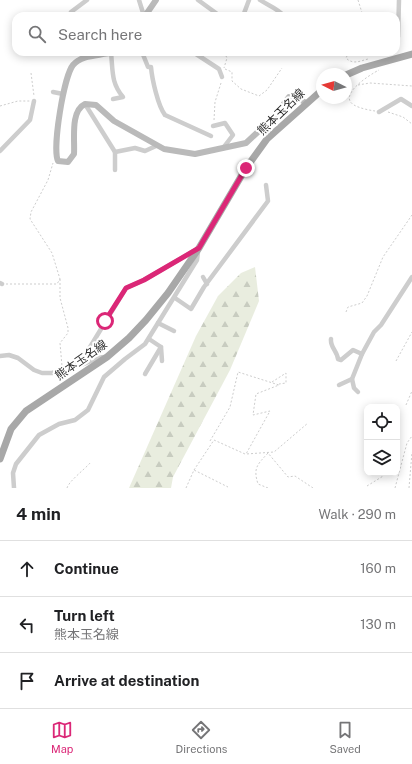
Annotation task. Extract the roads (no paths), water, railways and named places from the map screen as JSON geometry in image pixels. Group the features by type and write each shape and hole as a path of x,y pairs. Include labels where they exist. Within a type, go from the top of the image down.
{"main road":[{"path":"352,72 362,68 412,54"},
{"name":"熊本玉名線","path":"0,459 11,429 26,411 106,357 129,338 146,320 168,293 199,248 246,168 267,139 316,95"}],"street":[{"path":"71,12 87,0"},
{"path":"138,0 143,12"},
{"path":"148,12 156,0"},
{"path":"198,0 214,12"},
{"path":"244,12 249,0"},
{"path":"260,0 270,6 278,8 281,12"},
{"path":"399,0 399,12"},
{"path":"96,56 80,60 73,65 62,94 56,153 58,161 68,162 74,154 76,117 78,110 85,104 96,105 114,121 156,146 172,152 188,154 246,143 274,117 289,98 296,97 306,103"},
{"path":"112,56 114,84 123,97 113,99"},
{"path":"144,56 148,67 151,67 152,78 161,110 165,115 211,136"},
{"path":"199,56 219,70 222,77"},
{"path":"53,92 62,94"},
{"path":"379,112 401,98 412,106"},
{"path":"0,151 30,120 34,101"},
{"path":"85,104 115,152 115,170"},
{"path":"213,126 225,123 233,135 222,148"},
{"path":"115,152 135,148 145,151 156,146"},
{"path":"174,298 191,308 268,201 266,185"},
{"path":"14,488 13,473 16,464 39,435 59,424 75,420 88,410 104,377 145,344 149,339 197,260 199,248"},
{"path":"75,366 87,352 126,288 144,280 199,248"},
{"path":"203,277 207,284"},
{"path":"358,392 354,388 352,379 362,354 374,332 381,325 412,277"},
{"path":"158,323 174,331"},
{"path":"149,339 161,347"},
{"path":"331,339 331,344 338,354 338,359 341,360 353,350 362,354"},
{"path":"161,347 162,361"},
{"path":"145,374 161,347"},
{"path":"0,356 9,355 18,358 34,370 42,373 52,373 79,366 96,357 106,357"},
{"path":"339,386 352,379"}]}
